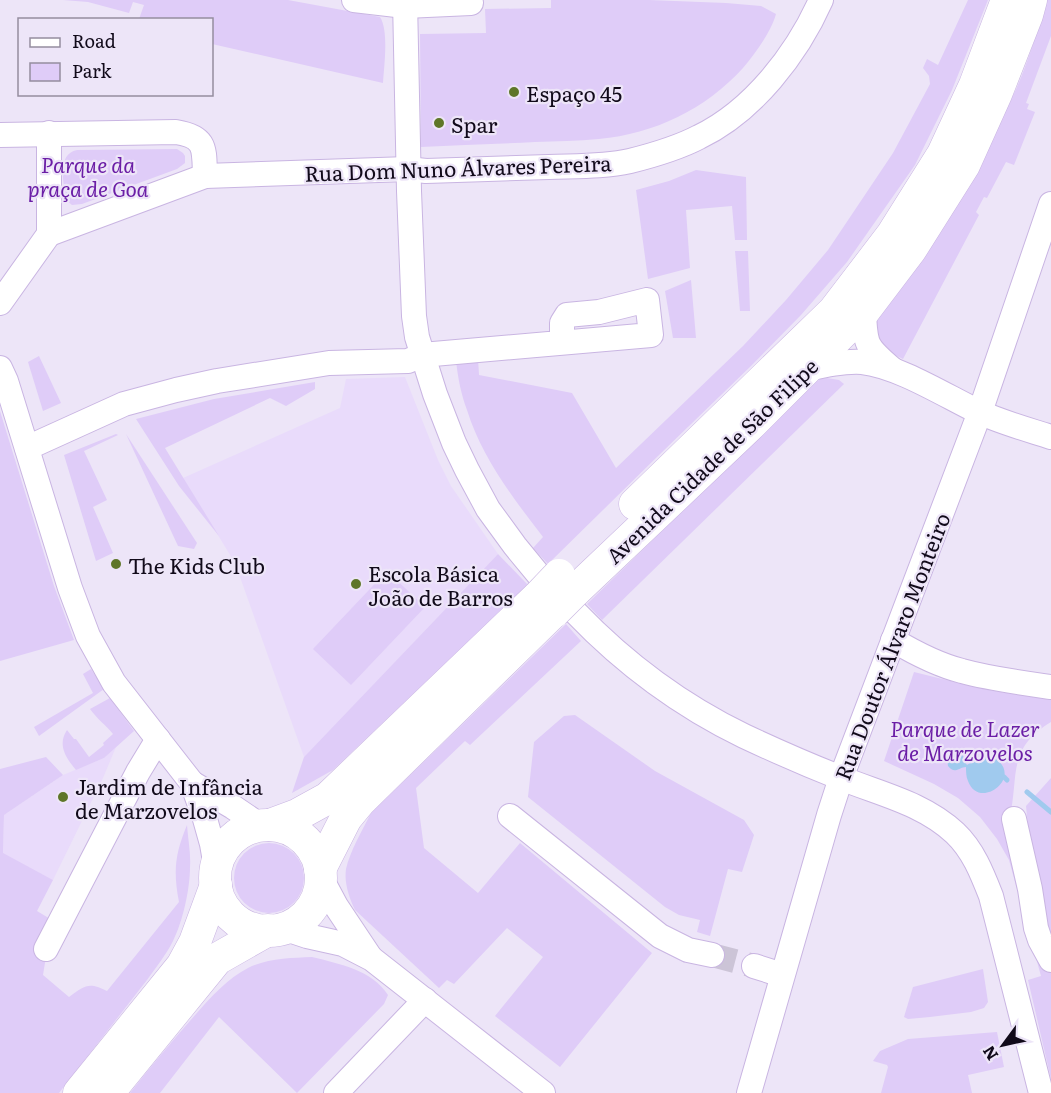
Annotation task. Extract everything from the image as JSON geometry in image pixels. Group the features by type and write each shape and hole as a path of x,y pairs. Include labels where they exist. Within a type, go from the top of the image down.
{"main road":[{"name":"Avenida Cidade de São Filipe","path":"321,874 346,818 360,801 733,410 834,311 892,235 943,154 975,85 1007,0"},
{"name":"Avenida Cidade de São Filipe","path":"266,825 297,815 328,798 748,427 864,311 911,249 963,165 996,94 1031,0"},
{"path":"80,1093 182,966 195,942 221,853 230,841 241,832 256,826 288,828 302,837 314,850 321,874 319,893 312,908 302,919 290,926 261,930 244,925 231,915 221,901 216,876"},
{"path":"108,1093 217,959 276,929"}],"street":[{"path":"354,0 471,3"},
{"name":"Rua Dom Nuno Álvares Pereira","path":"49,234 205,176 592,166 629,161 664,152 699,138 727,121 745,106 767,84 794,49 821,0"},
{"path":"405,3 408,169 414,316 417,337 450,433 488,508 515,546 557,594 608,646 671,695 745,736 841,778 918,807 956,834 970,852 991,896 1041,1093"},
{"path":"0,135 185,133 200,141 204,148 205,176"},
{"path":"0,303 49,234 50,134"},
{"name":"Rua Doutor Álvaro Monteiro","path":"749,1093 841,778 980,412 1051,204"},
{"path":"864,311 867,342 874,353 894,370"},
{"path":"27,448 124,404 217,381 329,363 408,361 422,355 562,342"},
{"path":"807,369 841,362 861,362 894,370 980,412 1051,437"},
{"path":"0,368 70,588 88,636 114,682 192,783 212,844 216,876"},
{"path":"894,640 921,656 962,671 1023,684 1051,687"},
{"path":"45,949 138,772 158,740"},
{"path":"192,783 266,825"},
{"path":"510,816 660,936 688,950 712,955"},
{"path":"1014,819 1030,889 1036,928 1051,960"},
{"path":"321,874 336,906 372,959"},
{"path":"276,929 343,944 372,959 543,1093"},
{"path":"198,982 236,959 256,951 284,942 327,940"},
{"path":"754,966 782,975"},
{"path":"336,1093 426,1000"}],"shaded area":[{"name":"Escola Básica João de Barros","path":"405,377 438,460 451,486 498,554 304,757 235,563 183,478 340,408 346,379"},
{"name":"Jardim de Infância de Marzovelos","path":"116,747 53,880 3,854 4,815 63,775 104,758"}],"green space":[{"path":"63,0 288,0 380,17 385,40 383,83 213,44 213,18 139,18 144,5 133,2 129,13 88,2"},
{"path":"551,0 726,3 761,6 776,14 757,50 728,83 696,107 659,125 640,132 599,139 421,147 420,34 486,33 485,9 551,8"},
{"path":"968,0 988,0 952,90 915,165 847,262 801,315 751,366 548,564 533,548 543,537 490,461 473,428 463,398 456,361 478,358 479,375 572,393 616,468 743,346 828,250 893,153 930,84 929,76 923,68 927,59 938,65"},
{"path":"1047,0 1051,0 1051,36 1026,103 1029,104 1027,109 1035,112 1014,165 1006,162 987,198 984,197 976,212 979,215 903,359 882,346 876,322 933,237 1002,118 1017,87"},
{"name":"Parque da praça de Goa","path":"177,149 185,156 185,163 177,169 82,204 72,205 66,200 63,170 66,157 70,153 77,150"},
{"path":"696,170 746,177 747,240 735,240 732,206 686,210 690,268 648,279 636,190 669,181"},
{"path":"735,251 748,251 750,311 740,311"},
{"path":"691,280 696,338 673,338 665,291"},
{"path":"39,356 61,403 43,411 28,362"},
{"path":"827,378 839,380 844,384 602,620 587,604 815,382"},
{"path":"315,382 315,389 286,406 270,398 165,448 219,536 179,486 136,419 214,399"},
{"path":"0,411 54,586 74,640 0,661"},
{"path":"126,434 197,543 194,549 178,546"},
{"path":"118,435 84,451 107,500 93,507 113,553 96,561 64,455"},
{"path":"498,554 528,585 333,770 292,793 304,757"},
{"path":"387,571 425,607 351,685 313,649"},
{"path":"566,624 581,641 470,745 465,741 416,788 424,848 478,893 520,843 652,953 560,1067 495,1016 543,957 507,928 454,984 447,980 439,988 355,910 348,890 346,869 350,855 371,813"},
{"path":"91,669 104,689 39,736 34,727 93,693 83,674"},
{"name":"Parque de Lazer de Marzovelos","path":"914,672 983,689 1051,700 1051,722 1036,732 1020,754 1009,820 1051,968 1051,1079 1028,980 1041,976 1009,860 980,817 958,798 884,761"},
{"path":"110,698 134,731 104,758 76,770 64,751 64,736 67,730 89,757 104,745 103,743 113,734 90,709"},
{"path":"575,715 655,771 744,820 754,835 742,872 728,869 710,936 697,932 700,920 679,915 665,907 528,797 534,742 564,716"},
{"path":"46,757 63,775 4,815 3,853 53,880 37,911 52,920 43,975 69,997 87,986 96,986 107,991 179,902 176,863 187,825 190,857 189,885 180,924 167,951 59,1093 0,1093 0,769"},
{"path":"1051,778 1051,951 1033,879 1026,806"},
{"path":"269,843 288,849 298,859 304,878 298,897 288,907 269,913 250,907 240,897 234,878 240,859 250,849"},
{"path":"312,957 364,974 381,986 388,995 384,1004 297,1093 219,1017 160,1093 130,1093 202,1008 220,988 234,977 263,962"},
{"path":"983,969 988,1002 984,1008 971,1012 930,1017 908,1019 904,1017 913,987"},
{"path":"997,1032 1004,1067 968,1075 972,1093 881,1093 888,1067 873,1061 880,1051 908,1039"}],"water":[{"path":"955,752 962,755 967,765 984,756 996,759 1003,767 1005,775 1002,782 989,792 981,793 973,789 967,779 966,767 955,770 948,766 947,758"}],"waterway":[{"path":"1004,777 1007,780"},
{"path":"1027,792 1051,812"}],"tunnel":[{"path":"712,955 754,966"}],"place":[{"name":"Espaço 45","path":"514,92"},
{"name":"Spar","path":"439,123"},
{"name":"The Kids Club","path":"116,564"},
{"name":"Escola Básica João de Barros","path":"356,584"},
{"name":"Jardim de Infância de Marzovelos","path":"63,797"}]}
